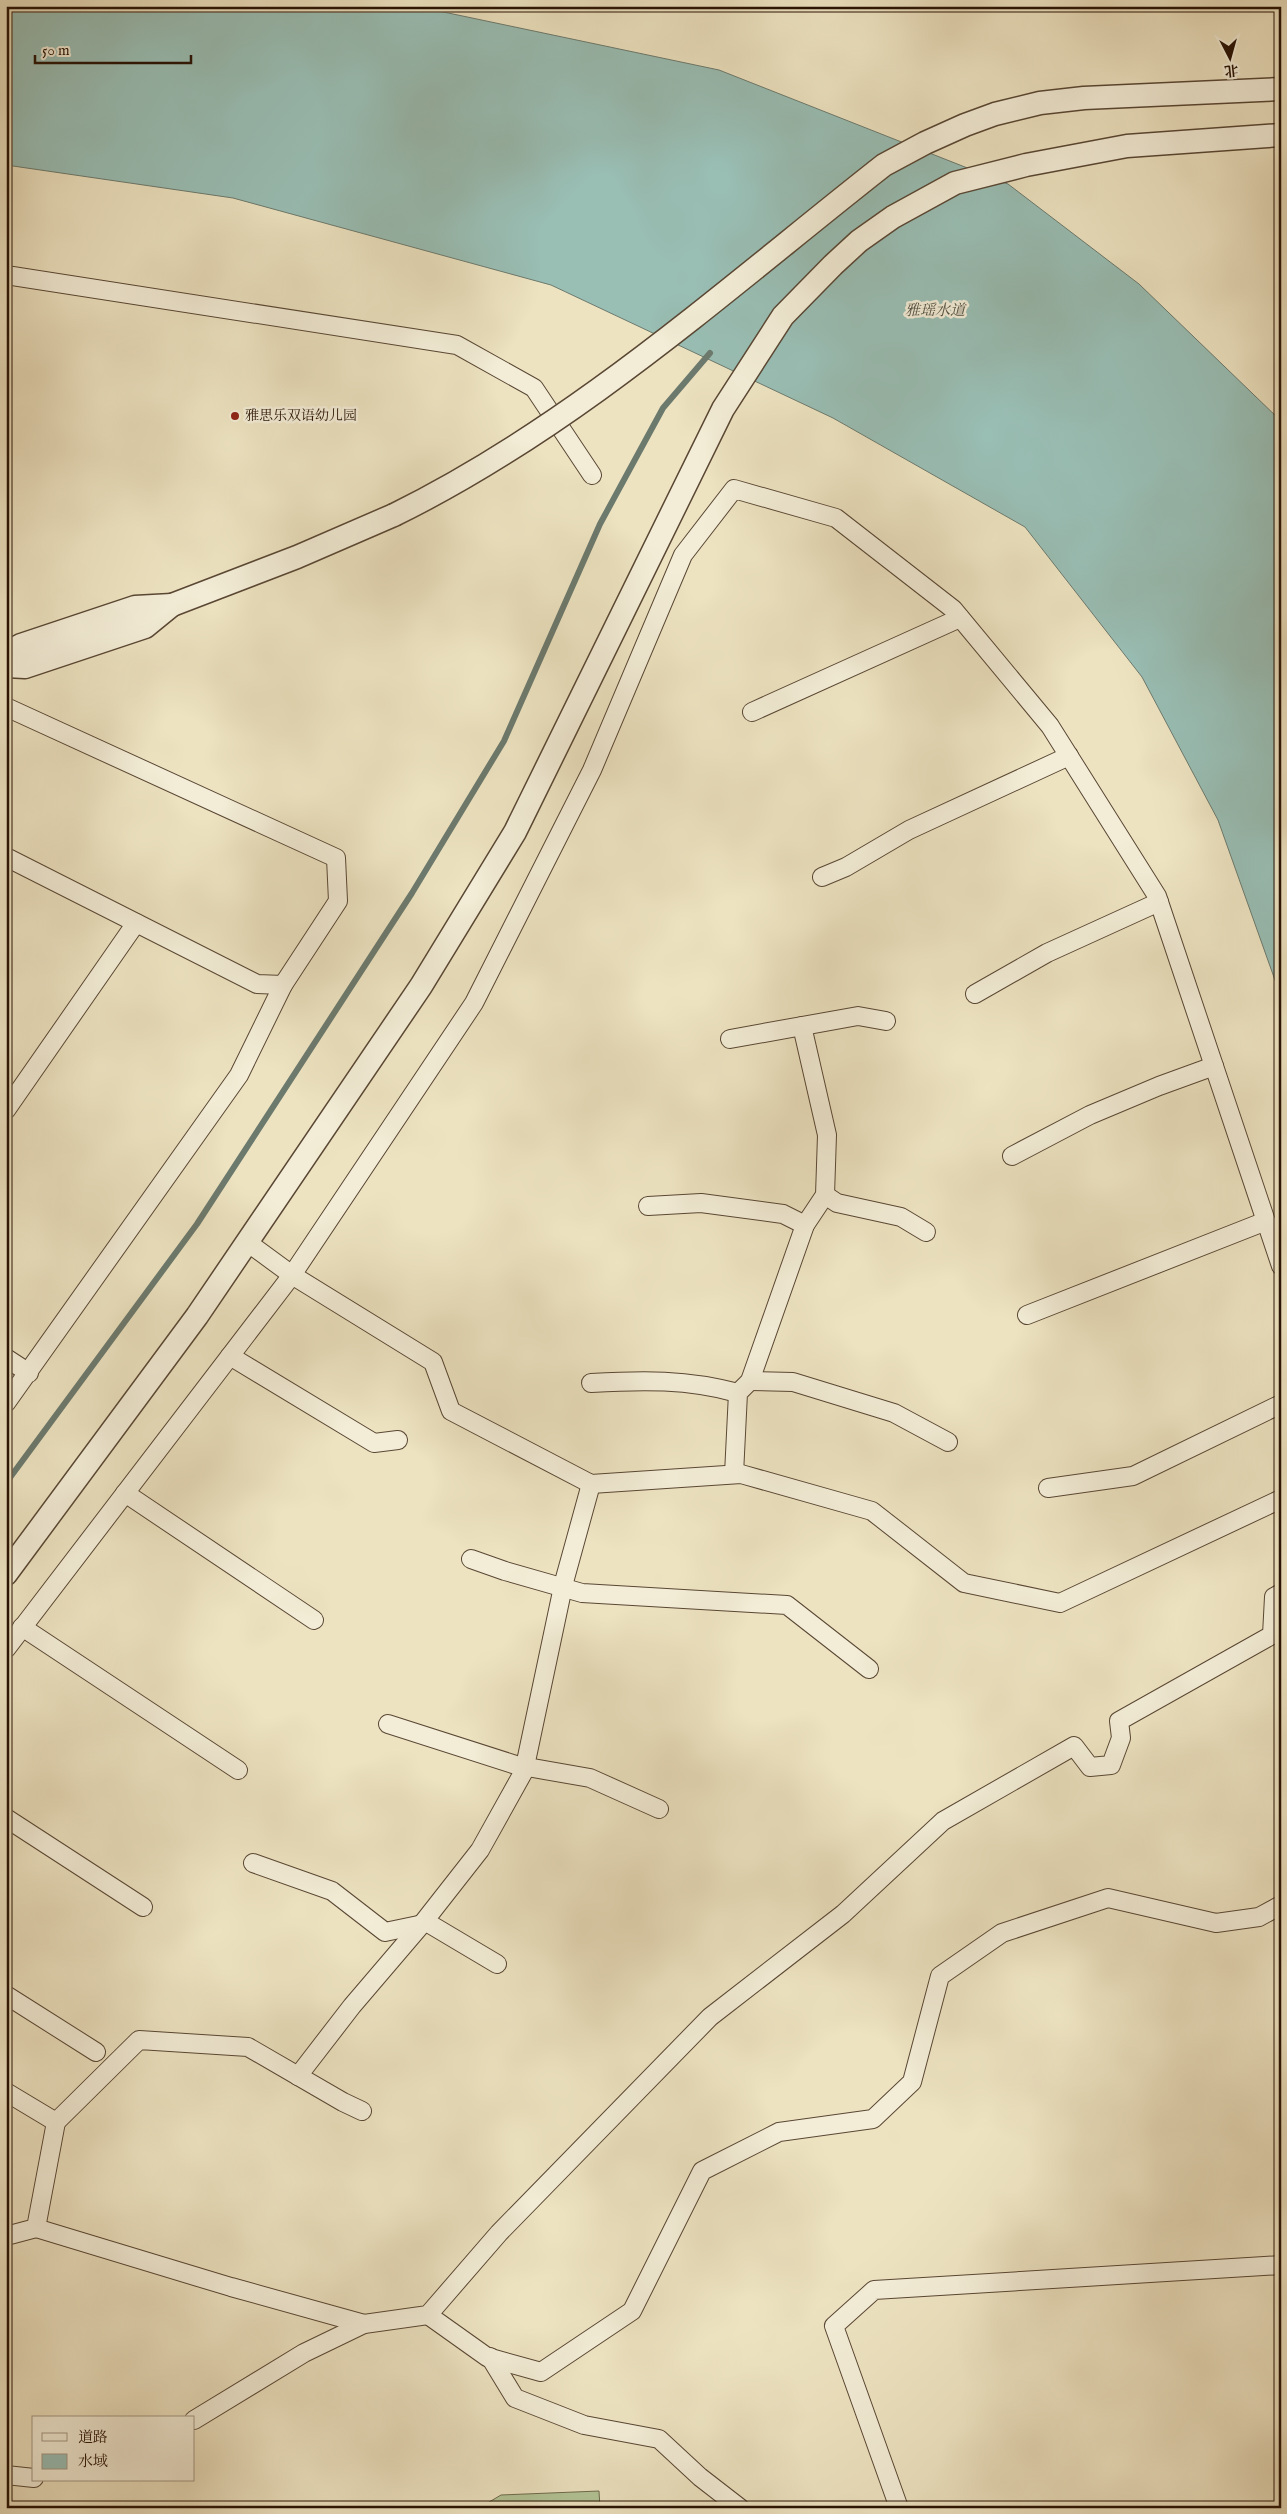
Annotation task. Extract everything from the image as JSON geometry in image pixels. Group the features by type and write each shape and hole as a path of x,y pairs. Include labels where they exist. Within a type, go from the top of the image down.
{"street":[{"path":"6,653 21,645 135,607 172,605 297,557 394,515 449,488 538,433 636,362 884,166 925,143 995,114 1040,103 1084,98 1281,89"},
{"path":"6,1574 197,1316 421,986 515,832 722,409 783,316 859,241 893,217 955,183 1026,164 1127,146 1281,135"},
{"path":"6,275 456,345 534,388 592,475"},
{"path":"6,1650 292,1275 474,1003 592,770 683,555 734,490 836,518 953,609 1050,726 1157,896 1281,1266"},
{"path":"6,666 25,667 145,627 172,605"},
{"path":"752,712 960,618"},
{"path":"6,707 336,858 338,901 283,985 239,1076 6,1403"},
{"path":"822,877 846,867 909,830 1070,756"},
{"path":"6,857 257,984 283,985"},
{"path":"975,994 1047,953 1159,902"},
{"path":"6,1110 136,923"},
{"path":"730,1039 858,1016 886,1021"},
{"path":"734,1474 744,1387 805,1225 825,1195 827,1135 802,1026"},
{"path":"1012,1156 1090,1115 1159,1086 1214,1066"},
{"path":"825,1195 836,1203 901,1217 926,1232"},
{"path":"648,1206 701,1203 783,1214 805,1225"},
{"path":"1027,1315 1266,1221"},
{"path":"247,1242 292,1275 433,1362 451,1411 591,1484 741,1474 872,1511 964,1582 1060,1603 1281,1499"},
{"path":"230,1356 374,1443 398,1440"},
{"path":"6,1358 29,1373"},
{"path":"591,1383 647,1380 744,1387 793,1382 894,1413 948,1442"},
{"path":"1048,1488 1132,1476 1281,1404"},
{"path":"298,2076 352,2006 422,1924 480,1850 524,1771 564,1582 591,1484"},
{"path":"125,1492 314,1620"},
{"path":"471,1559 504,1571 582,1593 787,1605 869,1669"},
{"path":"195,2419 304,2353 364,2324 428,2315 499,2233 710,2017 843,1914 943,1821 1074,1746 1090,1767 1111,1765 1121,1738 1119,1721 1272,1635 1274,1597 1281,1593"},
{"path":"22,1628 238,1770"},
{"path":"388,1724 516,1765 590,1778 658,1810"},
{"path":"6,1818 143,1907"},
{"path":"253,1863 332,1891 386,1932 428,1923 498,1964"},
{"path":"428,2315 490,2358 541,2372 632,2311 702,2171 778,2132 872,2118 912,2082 940,1976 1002,1933 1108,1898 1216,1923 1260,1917 1281,1905"},
{"path":"6,1995 96,2052"},
{"path":"36,2228 56,2122 139,2040 248,2047 362,2111"},
{"path":"6,2092 56,2122"},
{"path":"6,2236 36,2228 231,2287 364,2324"},
{"path":"899,2508 834,2326 874,2290 1281,2265"},
{"path":"490,2358 515,2398 584,2425 659,2439 700,2477 740,2508"},
{"path":"6,2476 32,2478"}],"green space":[{"path":"599,2491 600,2508 479,2508 501,2495"}],"water":[{"name":"雅瑶水道","path":"6,6 415,6 719,70 1008,184 1139,284 1281,421 1281,997 1218,820 1142,677 1025,527 833,418 551,285 233,198 6,165"}],"waterway":[{"path":"6,1483 197,1224 412,893 504,741 600,524 663,408 710,353"}],"place":[{"name":"雅思乐双语幼儿园","path":"235,416"}]}
